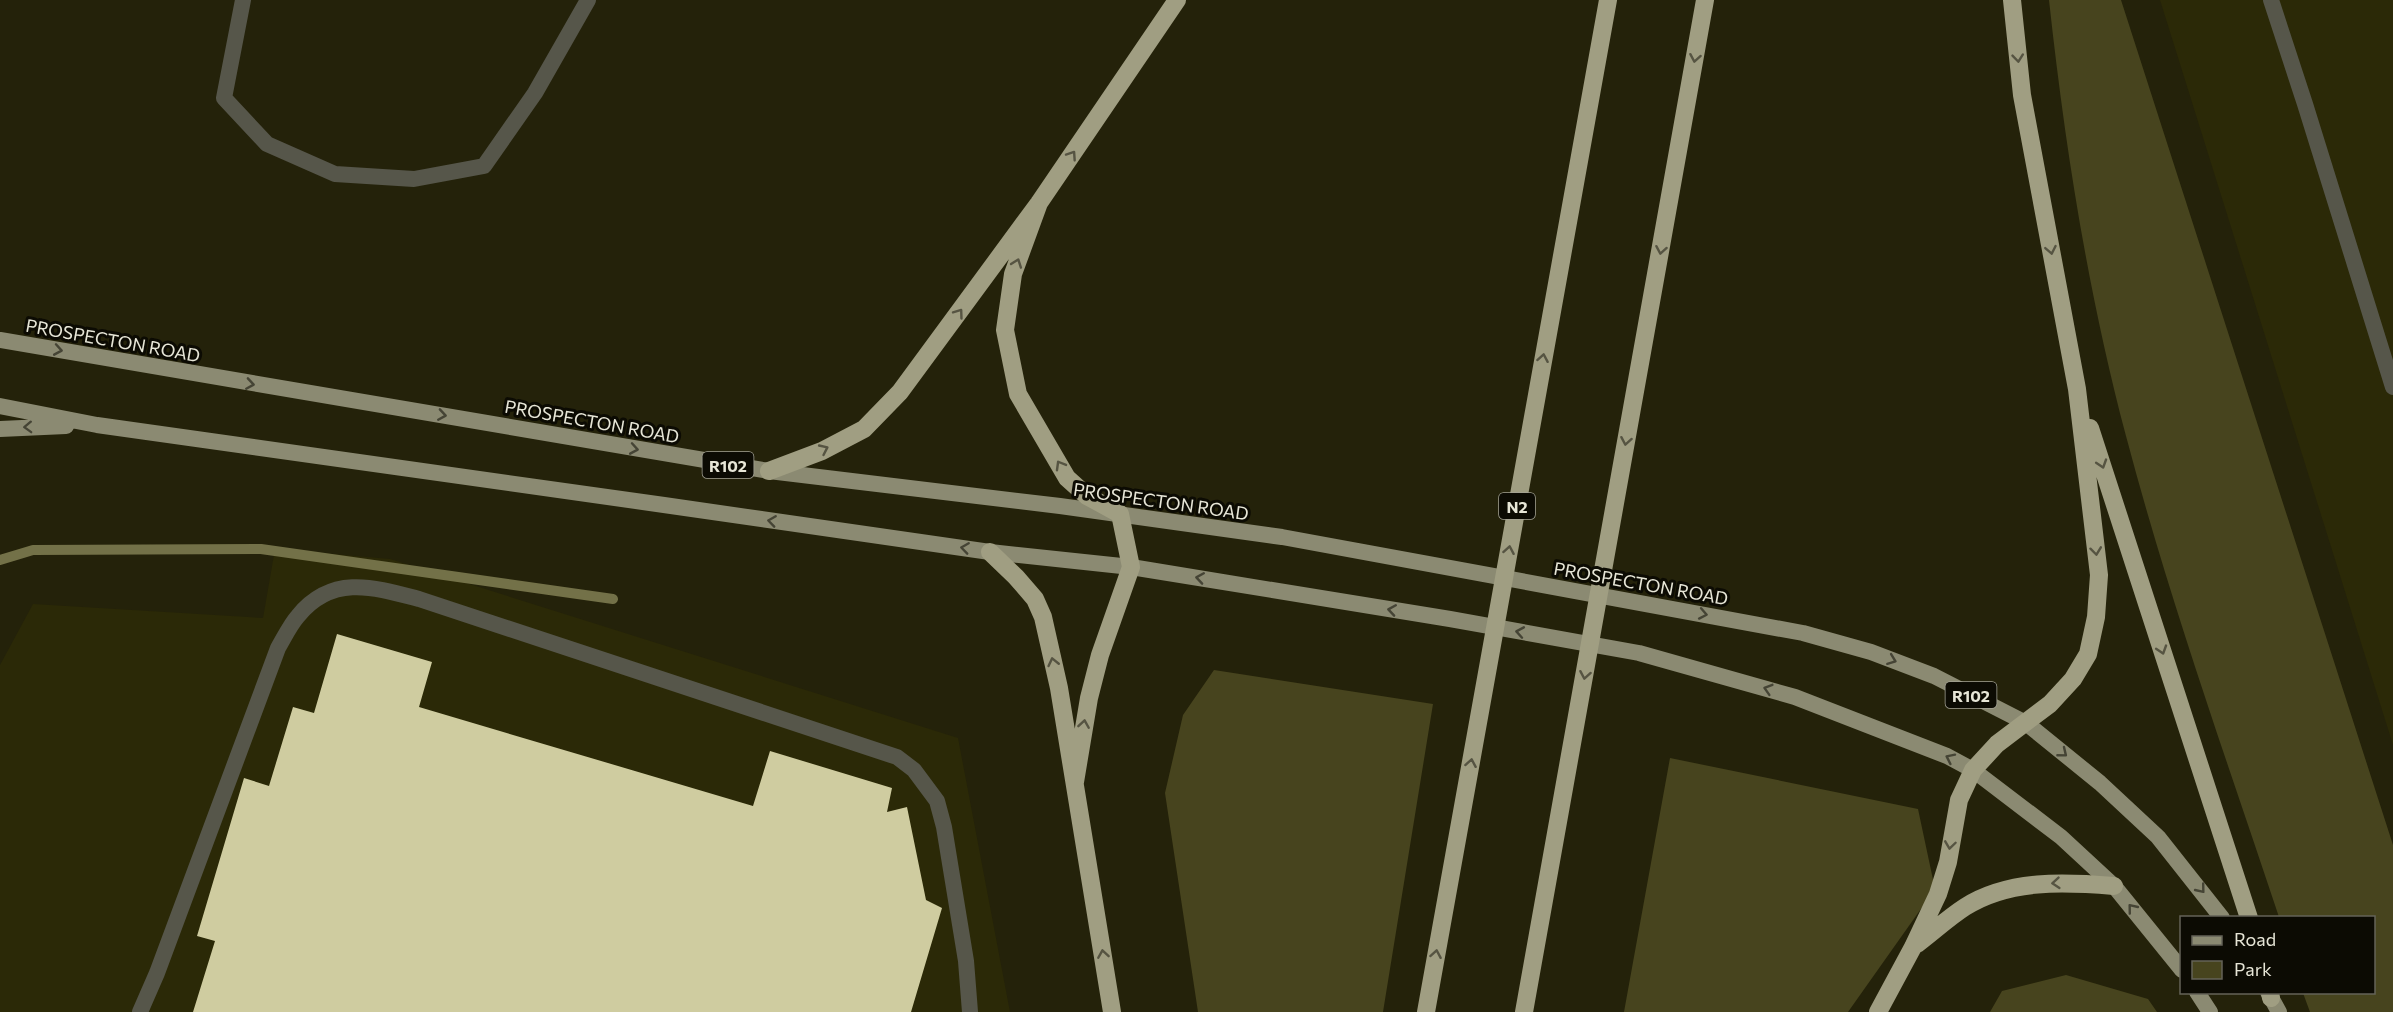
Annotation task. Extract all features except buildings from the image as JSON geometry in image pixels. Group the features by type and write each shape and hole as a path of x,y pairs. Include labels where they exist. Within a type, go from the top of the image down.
{"highway":[{"path":"770,471 822,451 864,429 900,392 1039,203 1177,0"},
{"name":"N2","path":"1426,1012 1608,0"},
{"path":"1524,1012 1706,0"},
{"path":"1878,1012 1938,894 1948,862 1959,800 1973,770 1997,744 2050,704 2073,680 2088,654 2096,617 2099,575 2077,389 2022,95 2012,0"},
{"path":"1039,203 1013,274 1005,330 1018,394 1067,478 1087,496 1120,514 1131,567 1100,655 1089,698 1075,782"},
{"path":"2077,389 2248,916"},
{"path":"990,552 1035,599 1042,617 1059,688 1112,1012"},
{"path":"1913,947 1966,906 1995,894 2026,886 2067,882 2114,886"}],"main road":[{"name":"PROSPECTON ROAD","path":"0,340 770,471 1120,514 1282,537 1803,633 1871,652 1934,676 2026,723 2100,783 2158,837 2220,916"},
{"path":"0,406 97,425 990,552 1131,567 1450,619 1639,653 1724,675 1795,697 1947,756 1973,770 2061,837 2114,886 2180,969"},
{"path":"0,429 97,425"},
{"path":"2198,994 2210,1012"}],"lane":[{"path":"243,0 224,98 267,144 335,174 414,179 484,166 535,93 588,0"},
{"path":"2271,0 2393,387"},
{"path":"140,1012 162,962 278,648 297,617 314,600 341,588 374,587 419,598 897,758 914,770 937,801 944,827 966,961 970,1012"}],"shaded area":[{"path":"2160,0 2393,0 2393,745"},
{"path":"275,549 390,559 958,738 1010,1012 0,1012 0,665 33,604 263,618"}],"green space":[{"path":"2049,0 2121,0 2393,845 2393,1012 2310,1012 2303,994 2375,994 2375,916 2279,916 2179,618 2126,436 2089,274 2062,110"},
{"path":"1214,670 1433,704 1383,1012 1198,1012 1165,793 1183,715"},
{"path":"1670,758 1918,809 1935,889 1848,1012 1624,1012"},
{"path":"2066,975 2148,999 2157,1012 1990,1012 2002,991"}],"waterway":[{"path":"0,560 33,550 261,549 613,599"}]}
